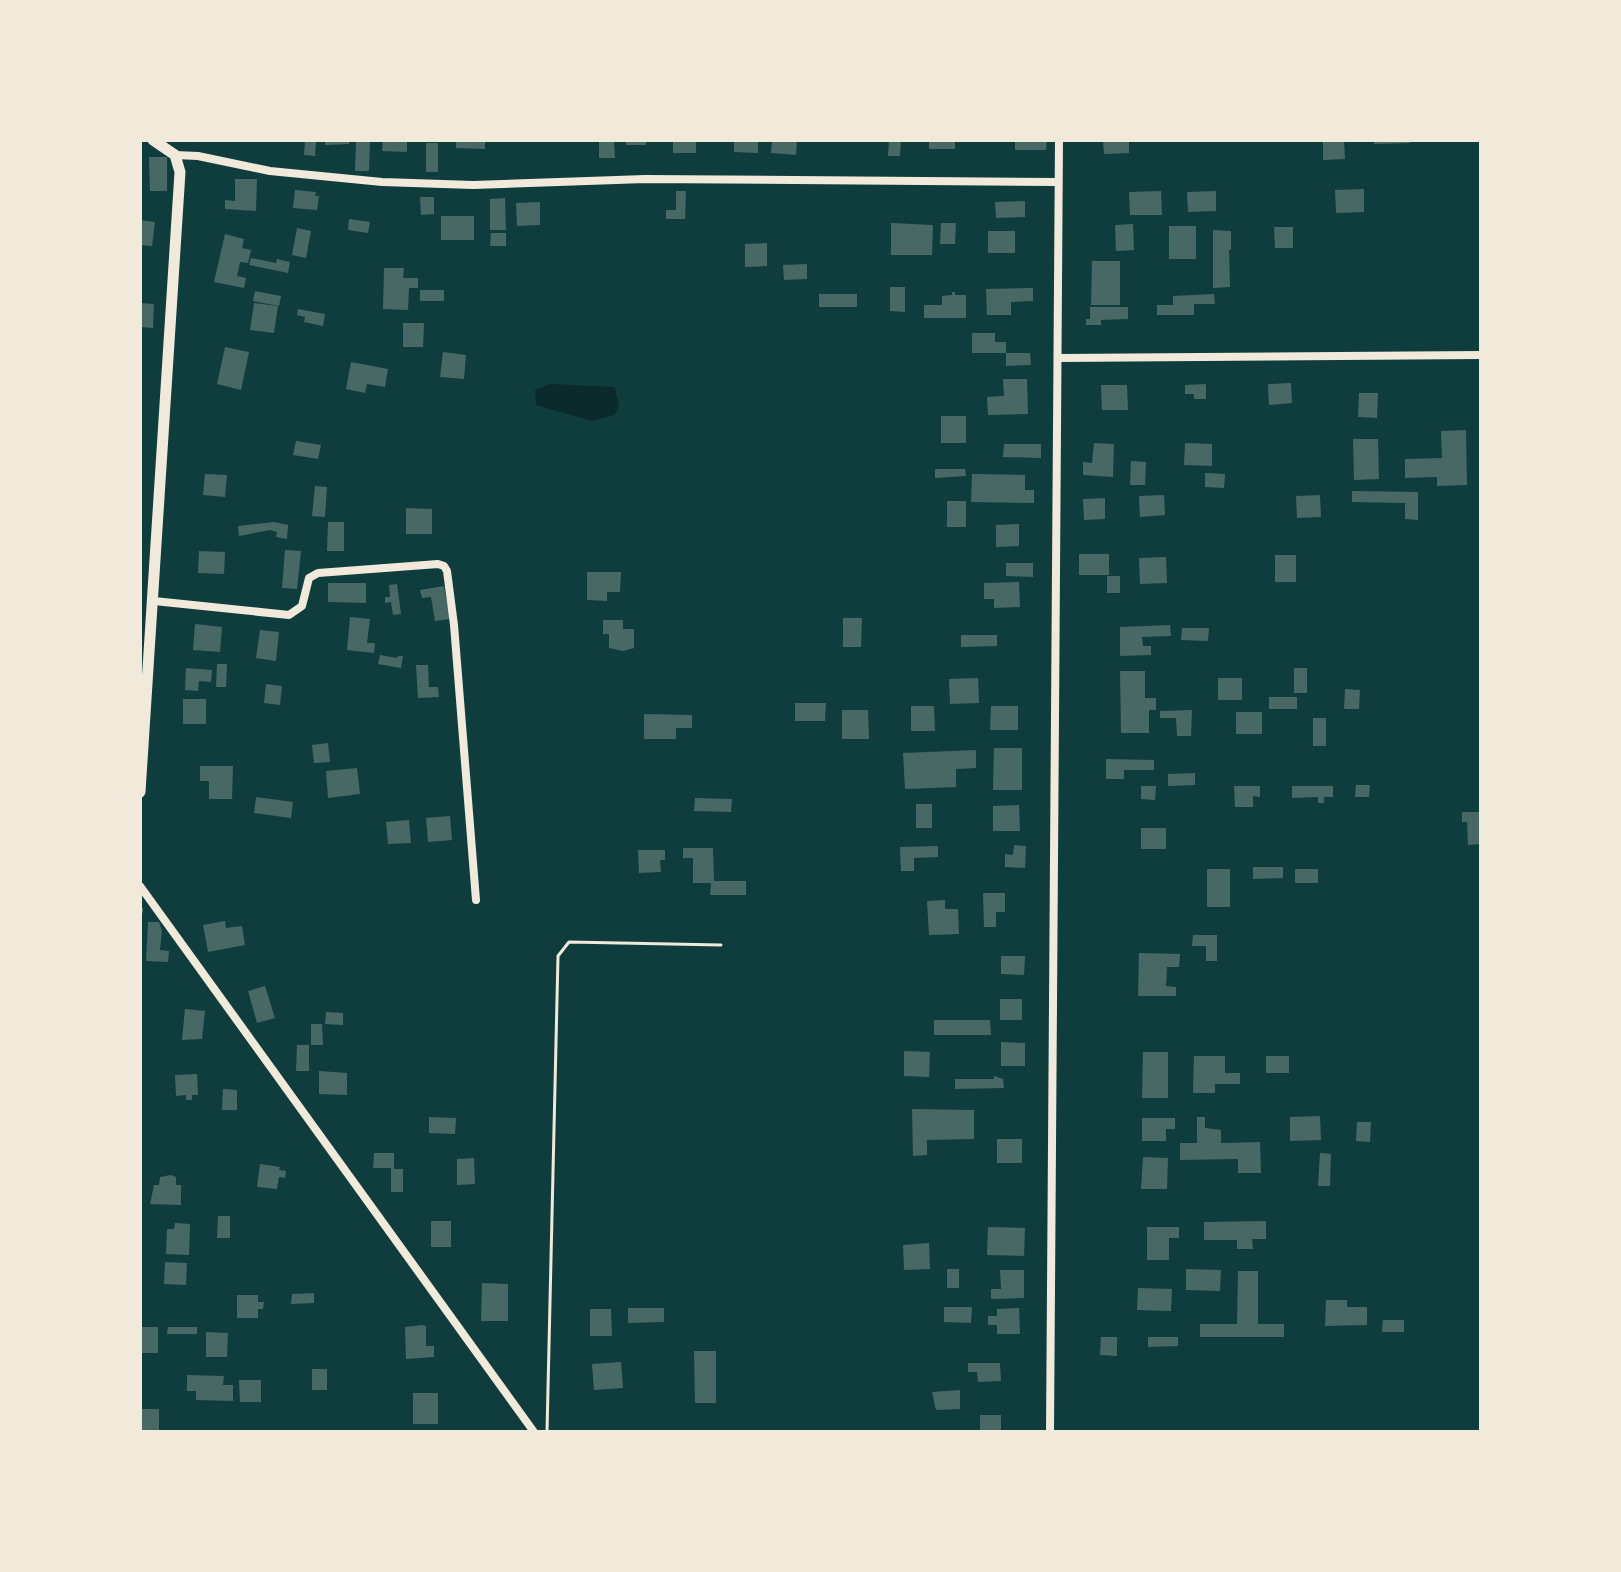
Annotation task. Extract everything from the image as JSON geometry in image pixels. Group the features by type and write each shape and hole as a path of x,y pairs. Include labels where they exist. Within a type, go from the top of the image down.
{"street":[{"path":"153,140 175,155 198,156 270,171 382,182 457,184 645,179 1058,182"},
{"path":"1050,1432 1059,140"},
{"path":"140,792 180,172 175,155"},
{"path":"1058,358 1481,355"},
{"path":"154,601 289,615 302,606 309,578 318,573 444,566 454,625 476,900"},
{"path":"140,886 534,1432"}],"path":[{"path":"547,1432 558,956 569,942 721,945"}],"water":[{"path":"550,384 615,387 619,408 614,415 592,421 536,405 535,390"}],"building":[{"path":"305,140 316,140 315,156 304,155"},
{"path":"325,140 349,140 349,144 325,145"},
{"path":"383,140 407,140 407,152 382,151"},
{"path":"456,140 485,140 485,149 456,148"},
{"path":"599,140 614,140 615,158 599,158"},
{"path":"626,140 646,140 646,145 626,145"},
{"path":"673,140 696,140 696,153 673,153"},
{"path":"734,140 758,140 758,153 734,152"},
{"path":"772,140 797,140 796,155 771,153"},
{"path":"889,140 901,140 900,156 888,156"},
{"path":"929,140 955,140 955,149 929,149"},
{"path":"1015,140 1047,140 1046,150 1015,150"},
{"path":"1103,140 1129,140 1129,153 1104,154"},
{"path":"1344,140 1345,159 1323,160 1323,141"},
{"path":"1374,140 1409,140 1410,143 1374,144"},
{"path":"356,142 370,142 369,171 355,171"},
{"path":"426,143 438,143 438,172 426,172"},
{"path":"149,157 167,157 167,191 150,191"},
{"path":"235,179 257,179 256,211 225,209 225,200 235,201"},
{"path":"1364,189 1364,212 1336,213 1335,190"},
{"path":"295,190 316,192 315,196 319,196 317,210 293,208"},
{"path":"676,191 686,191 685,219 666,219 666,210 676,210"},
{"path":"1161,191 1162,215 1130,215 1129,192"},
{"path":"1216,191 1216,211 1188,212 1187,192"},
{"path":"420,197 434,197 434,214 421,215"},
{"path":"505,198 506,230 490,230 490,199"},
{"path":"1025,201 1025,217 996,218 995,202"},
{"path":"540,202 540,225 517,226 516,203"},
{"path":"441,216 474,216 474,240 441,240"},
{"path":"349,219 370,222 368,233 348,230"},
{"path":"140,220 155,222 152,246 140,245"},
{"path":"891,223 933,225 932,255 891,255"},
{"path":"941,223 956,223 955,244 940,244"},
{"path":"1133,224 1134,250 1116,251 1115,225"},
{"path":"1169,226 1196,226 1196,259 1169,259"},
{"path":"1274,227 1293,227 1293,248 1275,248"},
{"path":"297,228 311,231 306,258 292,255"},
{"path":"1213,230 1231,231 1230,287 1213,288"},
{"path":"988,231 1015,231 1015,253 988,253"},
{"path":"491,233 506,233 506,246 490,246"},
{"path":"225,234 244,239 242,248 251,250 248,263 240,262 237,276 246,278 244,288 214,282"},
{"path":"767,243 767,266 745,267 745,244"},
{"path":"251,258 276,263 277,259 290,262 288,273 249,265"},
{"path":"1092,261 1120,261 1120,305 1091,305"},
{"path":"807,264 807,279 784,280 783,265"},
{"path":"384,268 404,268 403,278 418,278 418,288 409,288 408,310 383,309"},
{"path":"890,287 905,287 905,312 890,311"},
{"path":"1033,288 1033,301 1011,302 1011,315 987,315 986,289"},
{"path":"420,290 444,290 444,301 420,301"},
{"path":"255,291 281,296 279,306 253,301"},
{"path":"952,292 966,295 966,318 924,318 924,305 942,305 942,296 952,295"},
{"path":"819,294 857,294 857,307 819,307"},
{"path":"1214,294 1215,304 1194,304 1194,315 1157,315 1157,305 1173,305 1173,296"},
{"path":"140,303 154,304 153,328 140,327"},
{"path":"254,303 278,306 274,333 250,330"},
{"path":"1090,307 1128,307 1128,319 1101,320 1101,325 1086,325 1086,319 1090,319"},
{"path":"298,309 325,314 323,326 304,322 305,317 297,315"},
{"path":"403,323 424,323 423,347 403,347"},
{"path":"972,333 995,333 995,342 1006,342 1006,353 972,353"},
{"path":"225,347 249,352 241,390 217,384"},
{"path":"443,352 466,355 464,379 440,377"},
{"path":"1006,353 1030,353 1031,365 1006,366"},
{"path":"351,362 388,369 385,387 367,384 365,393 346,389"},
{"path":"1003,379 1027,379 1028,414 988,415 987,397 1004,396"},
{"path":"1291,383 1292,403 1269,405 1268,384"},
{"path":"1206,384 1206,399 1194,399 1194,394 1185,394 1185,385"},
{"path":"1101,385 1127,385 1128,410 1102,410"},
{"path":"1359,393 1378,393 1377,418 1358,417"},
{"path":"941,416 966,416 966,443 941,443"},
{"path":"1466,430 1467,485 1437,486 1437,477 1405,478 1405,459 1442,458 1441,431"},
{"path":"1353,439 1378,439 1379,479 1354,480"},
{"path":"296,441 321,445 318,459 293,455"},
{"path":"1094,443 1114,444 1113,477 1083,475 1083,462 1092,463"},
{"path":"1185,443 1212,444 1212,466 1184,465"},
{"path":"1004,444 1041,444 1041,458 1003,457"},
{"path":"1131,461 1146,462 1145,485 1130,485"},
{"path":"935,469 965,469 966,476 935,478"},
{"path":"1205,473 1225,474 1224,488 1205,487"},
{"path":"205,474 227,475 225,497 203,495"},
{"path":"972,474 1025,475 1025,490 1034,490 1034,503 971,502"},
{"path":"315,486 327,487 325,517 312,516"},
{"path":"1352,491 1418,492 1418,520 1405,519 1405,503 1352,502"},
{"path":"1164,495 1165,515 1140,517 1139,496"},
{"path":"1320,495 1321,517 1297,518 1296,496"},
{"path":"1105,498 1105,519 1084,520 1083,499"},
{"path":"947,501 966,501 966,527 947,527"},
{"path":"406,508 432,509 432,534 406,534"},
{"path":"274,522 288,525 287,539 276,537 277,532 270,530 239,536 238,526"},
{"path":"328,522 344,522 344,551 327,551"},
{"path":"1019,524 1019,546 996,547 996,525"},
{"path":"285,550 301,551 297,589 282,588"},
{"path":"199,551 225,552 224,574 198,573"},
{"path":"1079,554 1109,554 1109,575 1079,575"},
{"path":"1275,555 1296,555 1296,582 1275,582"},
{"path":"1166,557 1167,583 1140,584 1139,558"},
{"path":"1006,563 1033,563 1033,577 1006,576"},
{"path":"587,572 621,572 620,592 607,592 607,601 587,600"},
{"path":"1107,576 1120,576 1120,593 1107,593"},
{"path":"1019,582 1020,607 994,608 994,599 984,599 984,583"},
{"path":"328,583 366,583 366,603 328,602"},
{"path":"397,584 401,614 393,615 391,602 385,603 385,597 390,597 389,585"},
{"path":"444,586 450,619 435,621 431,597 422,598 420,590"},
{"path":"350,617 370,619 367,643 375,643 374,653 347,650"},
{"path":"843,618 862,618 861,647 843,647"},
{"path":"603,620 623,620 623,629 634,629 634,648 623,651 609,648 609,634 603,634"},
{"path":"195,624 222,627 220,652 193,650"},
{"path":"1170,625 1171,636 1142,637 1143,646 1151,646 1151,655 1120,656 1120,627"},
{"path":"1182,628 1209,628 1208,641 1181,640"},
{"path":"260,630 279,632 276,661 256,658"},
{"path":"961,635 997,635 997,646 961,647"},
{"path":"380,655 403,656 401,668 378,664"},
{"path":"217,664 227,664 226,687 216,687"},
{"path":"416,665 428,665 429,687 438,687 439,697 418,698"},
{"path":"186,668 212,670 211,682 199,681 198,691 185,690"},
{"path":"1294,668 1307,668 1307,693 1294,693"},
{"path":"1120,671 1145,671 1145,698 1156,698 1156,710 1149,710 1149,733 1121,733"},
{"path":"978,678 979,703 950,704 949,679"},
{"path":"1218,678 1242,678 1242,700 1218,700"},
{"path":"266,684 282,686 280,705 264,703"},
{"path":"1345,689 1360,690 1359,709 1344,709"},
{"path":"1269,697 1297,697 1297,709 1269,709"},
{"path":"183,699 206,699 206,724 183,724"},
{"path":"795,703 826,703 825,721 795,721"},
{"path":"911,706 934,706 935,731 911,731"},
{"path":"991,706 1018,706 1018,730 990,730"},
{"path":"842,710 868,710 869,739 842,739"},
{"path":"1192,710 1191,736 1177,736 1176,718 1160,718 1160,711"},
{"path":"1236,712 1262,712 1262,734 1236,734"},
{"path":"644,714 692,715 692,728 676,728 676,739 644,739"},
{"path":"1313,718 1326,718 1326,746 1313,746"},
{"path":"328,743 330,762 314,763 312,745"},
{"path":"994,748 1022,748 1022,790 993,790"},
{"path":"976,750 976,768 956,769 956,787 905,789 903,753"},
{"path":"1106,759 1154,760 1154,770 1124,770 1124,779 1106,779"},
{"path":"200,766 233,766 232,799 209,799 209,781 200,781"},
{"path":"357,768 360,794 328,798 326,771"},
{"path":"1195,773 1195,785 1168,786 1168,774"},
{"path":"1356,785 1370,785 1369,797 1355,797"},
{"path":"1141,786 1156,786 1155,800 1141,799"},
{"path":"1234,786 1260,786 1260,797 1253,796 1253,807 1235,807"},
{"path":"1292,786 1333,786 1333,797 1324,797 1324,803 1318,803 1318,797 1292,798"},
{"path":"256,797 293,802 291,818 254,813"},
{"path":"695,798 732,799 731,812 694,811"},
{"path":"916,804 932,804 932,828 916,828"},
{"path":"1019,805 1020,831 993,831 993,806"},
{"path":"1462,812 1481,812 1481,844 1468,845 1467,822 1462,822"},
{"path":"450,816 452,840 428,842 426,818"},
{"path":"409,820 411,843 388,844 386,822"},
{"path":"1141,828 1166,828 1166,849 1141,849"},
{"path":"1014,845 1026,846 1025,868 1005,867 1005,854 1013,855"},
{"path":"938,846 938,857 914,858 914,871 901,871 900,847"},
{"path":"683,848 713,848 714,881 746,881 746,895 710,895 711,883 693,883 693,858 683,858"},
{"path":"638,850 665,850 665,860 660,860 661,872 639,873"},
{"path":"1253,867 1283,867 1283,878 1253,879"},
{"path":"1207,869 1230,869 1230,907 1207,907"},
{"path":"1295,869 1318,869 1318,883 1295,883"},
{"path":"983,893 1005,893 1005,912 996,912 996,927 984,927"},
{"path":"945,900 945,909 958,909 959,934 929,935 927,901"},
{"path":"225,921 226,928 242,926 245,945 208,952 203,925"},
{"path":"148,922 159,922 162,931 160,950 169,951 168,962 146,961"},
{"path":"1193,935 1217,935 1217,961 1206,961 1206,946 1192,946"},
{"path":"1139,953 1180,954 1179,967 1167,967 1166,986 1176,987 1176,996 1138,996"},
{"path":"1001,956 1025,956 1024,975 1001,974"},
{"path":"265,986 275,1018 257,1023 248,991"},
{"path":"1000,999 1022,999 1022,1020 1000,1020"},
{"path":"185,1009 205,1011 202,1039 182,1040"},
{"path":"326,1012 343,1013 343,1025 325,1024"},
{"path":"934,1020 990,1020 991,1035 934,1035"},
{"path":"311,1024 322,1024 323,1045 311,1045"},
{"path":"1001,1042 1025,1043 1025,1066 1001,1066"},
{"path":"297,1045 309,1045 309,1071 296,1071"},
{"path":"904,1051 930,1052 929,1077 904,1076"},
{"path":"1143,1052 1168,1052 1168,1098 1142,1098"},
{"path":"1194,1056 1225,1056 1225,1073 1240,1073 1240,1084 1215,1084 1215,1093 1193,1093"},
{"path":"1266,1056 1289,1056 1289,1073 1266,1073"},
{"path":"319,1071 347,1073 347,1095 319,1094"},
{"path":"197,1074 198,1095 192,1095 192,1100 186,1100 186,1095 176,1096 175,1075"},
{"path":"994,1076 1003,1079 1004,1088 955,1089 955,1079 994,1079"},
{"path":"223,1089 237,1090 237,1110 222,1110"},
{"path":"912,1109 974,1110 974,1139 927,1140 927,1155 913,1156"},
{"path":"1320,1116 1321,1140 1290,1141 1290,1117"},
{"path":"429,1117 456,1118 455,1134 429,1133"},
{"path":"1197,1117 1205,1117 1205,1128 1221,1130 1221,1143 1260,1142 1261,1173 1238,1173 1238,1159 1180,1160 1180,1143 1197,1143"},
{"path":"1142,1118 1175,1118 1175,1129 1166,1129 1166,1141 1142,1141"},
{"path":"1357,1122 1371,1122 1370,1142 1356,1141"},
{"path":"997,1139 1022,1139 1022,1163 997,1163"},
{"path":"374,1153 394,1153 394,1169 403,1169 403,1192 391,1192 391,1168 373,1168"},
{"path":"1320,1153 1331,1154 1330,1186 1318,1186"},
{"path":"1143,1157 1168,1158 1167,1189 1141,1189"},
{"path":"474,1158 475,1184 457,1185 457,1159"},
{"path":"260,1164 286,1171 285,1178 279,1177 277,1189 257,1187"},
{"path":"160,1177 176,1177 176,1185 181,1185 181,1205 150,1204 154,1185 159,1185"},
{"path":"218,1216 230,1216 230,1238 217,1238"},
{"path":"431,1221 451,1221 451,1247 431,1247"},
{"path":"1266,1221 1266,1239 1252,1239 1253,1249 1237,1249 1237,1240 1204,1240 1204,1222"},
{"path":"175,1223 190,1224 189,1255 166,1254 167,1229 174,1229"},
{"path":"988,1227 1025,1228 1024,1256 987,1255"},
{"path":"1147,1227 1179,1227 1179,1238 1169,1238 1169,1260 1147,1260"},
{"path":"929,1243 930,1269 904,1270 903,1245"},
{"path":"165,1262 187,1263 186,1285 164,1284"},
{"path":"947,1269 959,1269 959,1288 947,1288"},
{"path":"1186,1269 1221,1270 1220,1291 1186,1290"},
{"path":"1000,1270 1024,1270 1024,1298 991,1299 991,1289 1001,1289"},
{"path":"1238,1271 1258,1271 1258,1324 1284,1324 1284,1337 1200,1337 1200,1324 1237,1324"},
{"path":"482,1283 508,1284 508,1321 481,1321"},
{"path":"1138,1288 1172,1289 1171,1311 1137,1310"},
{"path":"314,1293 314,1303 291,1304 292,1294"},
{"path":"237,1295 258,1295 258,1302 264,1302 263,1309 258,1309 258,1318 237,1318"},
{"path":"1326,1300 1347,1300 1347,1307 1367,1307 1367,1325 1325,1326"},
{"path":"944,1307 972,1307 971,1323 944,1322"},
{"path":"628,1308 664,1308 664,1322 628,1323"},
{"path":"1019,1308 1020,1334 997,1334 997,1325 988,1325 988,1316 997,1316 997,1309"},
{"path":"590,1309 611,1309 612,1336 590,1336"},
{"path":"1383,1320 1404,1320 1404,1332 1382,1332"},
{"path":"426,1326 426,1346 434,1346 434,1357 406,1359 405,1327"},
{"path":"140,1327 158,1327 158,1353 140,1353"},
{"path":"168,1327 197,1327 197,1334 167,1334"},
{"path":"206,1332 228,1333 227,1357 206,1357"},
{"path":"1101,1337 1117,1337 1117,1356 1100,1355"},
{"path":"1148,1337 1178,1337 1178,1346 1148,1347"},
{"path":"694,1351 716,1351 716,1403 695,1403"},
{"path":"621,1362 623,1388 594,1390 592,1364"},
{"path":"968,1363 1000,1363 1001,1381 978,1382 977,1372 968,1372"},
{"path":"312,1369 327,1369 327,1390 312,1390"},
{"path":"187,1375 224,1376 223,1385 233,1385 233,1401 196,1400 196,1391 187,1391"},
{"path":"239,1380 261,1380 261,1402 240,1402"},
{"path":"960,1390 960,1409 936,1410 932,1392"},
{"path":"413,1393 438,1393 438,1424 413,1424"},
{"path":"140,1409 159,1409 159,1432 140,1432"},
{"path":"980,1415 1001,1415 1001,1432 980,1432"}]}
